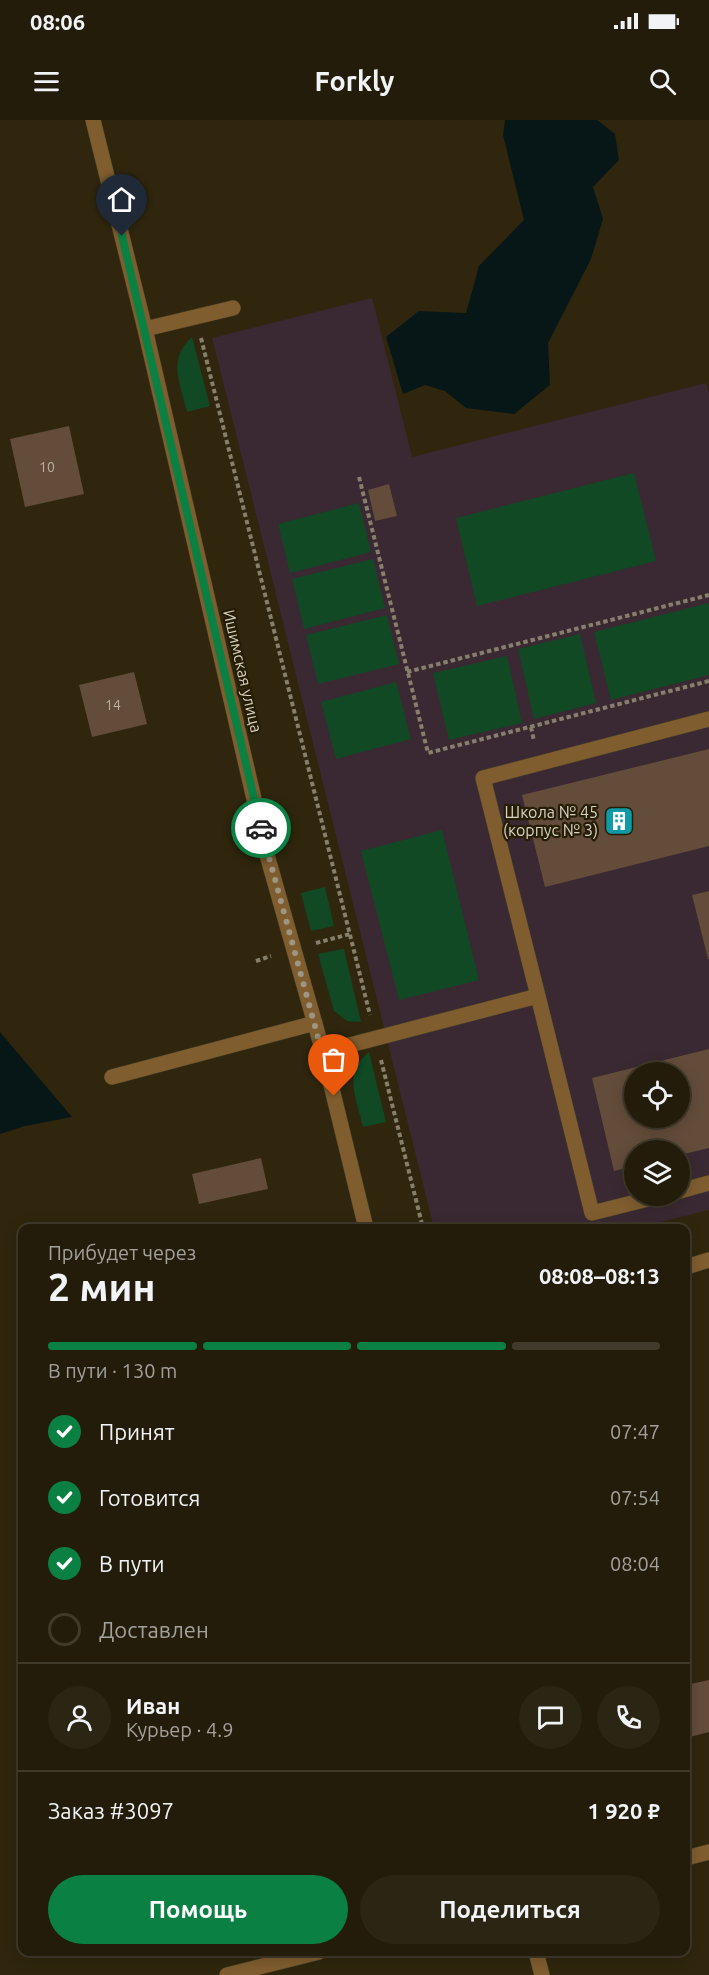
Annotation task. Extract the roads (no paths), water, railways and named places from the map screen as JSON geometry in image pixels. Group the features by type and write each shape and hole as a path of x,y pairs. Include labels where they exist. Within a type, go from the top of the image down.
{"street":[{"name":"Ишимская улица","path":"93,120 145,329 267,855 323,1052 365,1224"},
{"path":"145,329 233,308"},
{"path":"624,1205 592,1213 483,778 709,719"},
{"path":"323,1052 538,996"},
{"path":"112,1077 315,1023"},
{"path":"690,1188 709,1183"},
{"path":"690,1266 709,1260"},
{"path":"690,1857 709,1852"},
{"path":"227,1975 303,1956"},
{"path":"537,1956 542,1975"}],"place":[{"name":"Школа № 45 (корпус № 3)","path":"619,821"}]}
